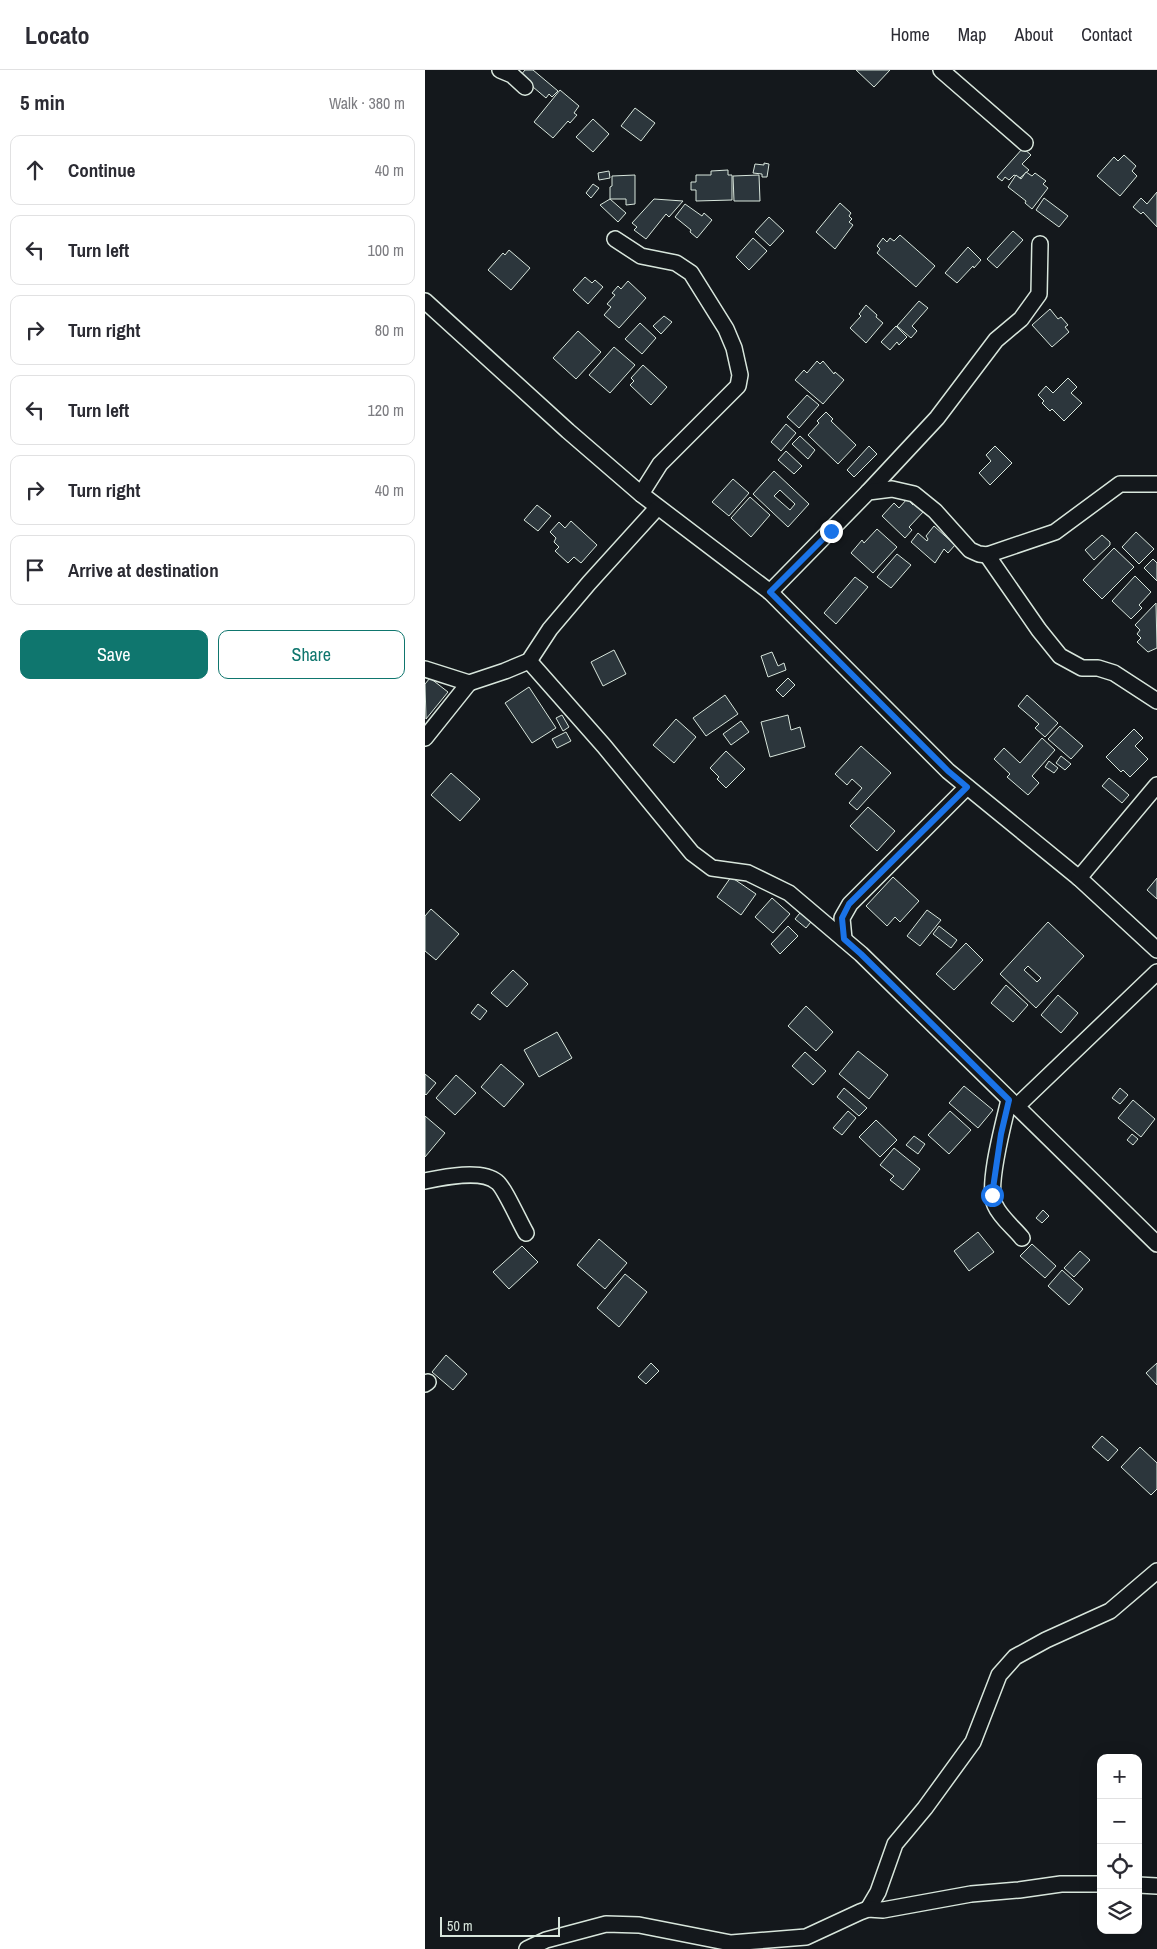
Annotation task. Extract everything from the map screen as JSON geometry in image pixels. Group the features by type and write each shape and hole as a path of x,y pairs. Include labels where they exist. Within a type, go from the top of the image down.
{"street":[{"path":"500,70 512,74 525,87"},
{"path":"941,70 1025,143"},
{"path":"615,239 641,256 676,263 691,273 726,329 734,348 740,375 739,386 660,464 641,494"},
{"path":"770,592 868,492 931,424 996,340 1021,319 1039,294 1040,244"},
{"path":"425,301 568,431 657,508 770,592 948,771 1079,878 1157,950"},
{"path":"868,492 892,490 913,494 935,511 970,550 987,555 1055,532 1120,484 1157,484"},
{"path":"425,738 469,683 505,672 529,661 556,622 657,508"},
{"path":"987,555 1033,622 1060,656 1082,668 1098,668 1114,673 1157,700"},
{"path":"529,661 604,746 692,853 712,868 748,873 789,893 844,939 1157,1244"},
{"path":"425,669 469,683"},
{"path":"1079,878 1157,785"},
{"path":"844,939 842,918 849,904 967,787"},
{"path":"1022,1238 995,1207 992,1195 1001,1134 1013,1103 1157,972"},
{"path":"425,1181 464,1176 486,1176 499,1183 526,1233"},
{"path":"868,1909 878,1892 895,1844 925,1808 973,1742 999,1675 1015,1657 1046,1640 1109,1611 1157,1571"},
{"path":"527,1949 546,1940 606,1924 639,1925 731,1943 806,1937 868,1909 883,1910 971,1894 1061,1884 1097,1884"},
{"path":"1142,1885 1157,1886"}],"building":[{"path":"525,70 533,70 558,91 552,97 549,94 546,98 520,76"},
{"path":"856,70 890,70 874,87"},
{"path":"560,90 579,106 574,113 577,115 570,123 568,121 553,138 534,122"},
{"path":"635,108 655,123 641,141 621,126"},
{"path":"593,119 609,134 593,152 576,137"},
{"path":"1023,148 1031,155 1022,164 1029,170 1020,178 1014,175 1009,180 1005,177 1002,181 997,177"},
{"path":"1124,155 1136,166 1132,171 1137,176 1120,196 1097,176 1114,157 1118,161"},
{"path":"764,163 769,164 767,177 762,177 762,174 753,173 755,164 764,165"},
{"path":"728,170 728,175 732,175 732,200 696,201 696,190 691,190 691,182 696,182 696,175 711,175 711,171"},
{"path":"609,171 610,178 599,180 598,173"},
{"path":"1026,172 1032,176 1035,173 1046,181 1043,184 1048,188 1032,209 1025,203 1026,201 1008,187 1016,175 1021,179"},
{"path":"635,175 635,204 626,205 626,199 610,199 612,176"},
{"path":"759,175 760,201 734,201 733,176"},
{"path":"593,184 599,188 591,198 586,193"},
{"path":"1157,192 1157,227 1143,212 1141,214 1133,207 1141,198 1147,204"},
{"path":"1044,198 1068,216 1059,227 1036,210"},
{"path":"610,199 626,213 618,222 600,205"},
{"path":"654,199 683,201 669,217 666,214 646,239 634,230 637,227 632,223"},
{"path":"840,203 851,213 849,216 852,219 849,222 853,225 835,249 816,232"},
{"path":"685,204 702,216 704,213 712,220 697,238 690,232 691,230 675,217"},
{"path":"769,217 784,231 770,246 755,232"},
{"path":"1013,231 1023,240 997,268 987,259"},
{"path":"900,235 935,266 916,287 877,253 880,249 877,246 883,238 887,242 890,238 894,241"},
{"path":"753,238 767,251 749,270 736,257"},
{"path":"968,247 981,260 957,283 945,273"},
{"path":"509,250 530,268 511,290 488,270 503,253 505,255"},
{"path":"585,277 592,283 595,280 603,287 588,304 573,290"},
{"path":"628,281 646,298 619,328 604,315 611,307 607,304 615,295 612,293 618,286 621,289"},
{"path":"919,301 928,308 912,326 917,331 911,338 897,326"},
{"path":"866,305 883,323 866,343 850,328 861,316 859,314"},
{"path":"1050,309 1058,319 1061,317 1068,325 1065,327 1069,332 1052,347 1032,325"},
{"path":"664,316 672,322 661,334 653,326"},
{"path":"640,323 656,338 642,354 625,339"},
{"path":"896,326 907,337 899,345 897,342 890,350 881,342"},
{"path":"578,331 601,352 576,379 553,358"},
{"path":"614,347 635,365 610,393 589,375"},
{"path":"817,361 820,364 823,361 834,374 835,372 844,380 823,404 795,380 804,370 807,373"},
{"path":"643,365 667,387 651,405 630,385 634,381 631,378"},
{"path":"1068,378 1077,387 1071,393 1082,403 1064,421 1052,409 1050,411 1042,403 1044,401 1038,395 1046,386 1053,393"},
{"path":"807,395 819,405 799,428 787,417"},
{"path":"826,412 833,419 831,421 856,445 838,464 808,435 819,423 817,421"},
{"path":"786,424 796,433 781,451 771,442"},
{"path":"800,436 815,450 808,459 792,444"},
{"path":"869,446 877,454 854,477 847,470"},
{"path":"995,446 1012,463 990,485 979,473 991,461 986,455"},
{"path":"786,451 802,466 794,474 778,460"},
{"path":"774,471 809,504 788,527 753,494","holes":["780,490 795,504 790,510 774,496"]},
{"path":"733,479 749,493 729,516 712,502"},
{"path":"750,497 770,515 751,537 731,518"},
{"path":"907,499 913,505 916,502 925,510 909,527 912,530 905,538 882,516 894,503 899,508"},
{"path":"537,505 551,516 538,531 524,520"},
{"path":"571,521 597,545 581,563 574,557 568,563 555,551 559,547 554,542 556,538 550,532 559,522 565,528"},
{"path":"934,526 955,545 948,553 944,549 935,563 911,542 918,533 927,541 926,536"},
{"path":"877,529 897,547 873,573 851,553 862,540 864,543"},
{"path":"1136,532 1154,549 1139,564 1122,547"},
{"path":"1102,535 1110,542 1110,545 1094,560 1085,550"},
{"path":"1114,548 1134,567 1102,599 1083,580"},
{"path":"897,554 911,565 891,588 877,577"},
{"path":"1153,559 1157,563 1157,581 1144,568"},
{"path":"1135,576 1151,592 1139,605 1142,608 1131,619 1112,601"},
{"path":"855,577 868,587 836,624 824,613"},
{"path":"1156,603 1157,648 1148,652 1137,642 1141,638 1137,634 1140,630 1135,625"},
{"path":"614,650 626,674 603,686 591,662"},
{"path":"772,652 778,666 784,663 786,670 768,677 761,656"},
{"path":"430,678 448,692 426,719 425,684"},
{"path":"788,678 795,685 783,697 776,690"},
{"path":"529,687 556,728 532,743 505,703"},
{"path":"725,695 738,714 706,736 693,718"},
{"path":"1027,695 1058,723 1045,737 1035,728 1039,724 1018,706"},
{"path":"562,715 569,727 563,731 556,718"},
{"path":"788,715 791,730 800,727 805,747 770,757 761,722"},
{"path":"676,719 696,737 674,763 653,745"},
{"path":"741,721 749,732 731,745 723,734"},
{"path":"1060,726 1083,746 1071,759 1048,739"},
{"path":"1134,729 1143,738 1135,746 1148,759 1130,777 1123,770 1121,772 1106,757"},
{"path":"566,732 571,741 557,748 552,739"},
{"path":"1042,738 1055,750 1032,776 1039,783 1028,795 1007,777 1010,774 994,759 1004,748 1020,763"},
{"path":"861,746 891,773 857,810 849,803 862,788 852,779 847,785 835,774"},
{"path":"726,751 745,769 726,788 710,768"},
{"path":"1061,756 1071,764 1065,770 1056,763"},
{"path":"1049,761 1058,768 1054,773 1045,767"},
{"path":"451,773 480,799 460,821 431,795"},
{"path":"1109,778 1129,795 1122,803 1102,786"},
{"path":"868,807 895,831 877,851 850,826"},
{"path":"731,877 756,894 741,915 717,897"},
{"path":"893,877 919,901 900,922 895,917 887,926 866,906"},
{"path":"1157,878 1157,899 1147,890"},
{"path":"772,898 790,914 773,933 755,917"},
{"path":"804,908 815,917 806,928 795,919"},
{"path":"431,909 459,934 436,960 425,951 425,916"},
{"path":"927,910 941,920 920,946 907,936"},
{"path":"1048,922 1084,956 1036,1008 1000,974","holes":["1028,966 1041,978 1037,982 1024,970"]},
{"path":"788,926 798,936 780,954 771,944"},
{"path":"939,926 957,940 951,948 933,934"},
{"path":"966,943 983,960 954,990 936,974"},
{"path":"513,970 528,984 507,1007 491,993"},
{"path":"1006,985 1028,1005 1013,1022 991,1003"},
{"path":"1058,995 1078,1013 1061,1033 1041,1015"},
{"path":"478,1004 487,1011 480,1020 471,1013"},
{"path":"806,1006 833,1032 816,1051 788,1026"},
{"path":"557,1032 572,1058 539,1077 524,1050"},
{"path":"858,1051 888,1075 869,1099 839,1074"},
{"path":"805,1052 826,1071 813,1085 792,1066"},
{"path":"501,1064 524,1084 504,1107 481,1087"},
{"path":"425,1074 436,1083 426,1095 425,1094"},
{"path":"456,1075 476,1093 455,1115 436,1098"},
{"path":"964,1086 993,1110 978,1128 949,1103"},
{"path":"844,1088 867,1108 859,1116 837,1097"},
{"path":"1120,1088 1128,1095 1120,1104 1112,1098"},
{"path":"1133,1100 1155,1119 1141,1137 1118,1118"},
{"path":"848,1111 856,1118 842,1135 833,1128"},
{"path":"950,1111 971,1130 949,1154 928,1135"},
{"path":"425,1116 445,1133 425,1157"},
{"path":"876,1120 897,1140 880,1157 859,1137"},
{"path":"1132,1134 1138,1139 1133,1145 1127,1140"},
{"path":"914,1136 925,1144 918,1154 906,1145"},
{"path":"894,1148 920,1169 903,1190 890,1180 894,1176 880,1165"},
{"path":"1043,1210 1049,1216 1042,1223 1036,1218"},
{"path":"978,1232 994,1252 969,1271 954,1251"},
{"path":"599,1239 627,1263 605,1289 577,1265"},
{"path":"1032,1244 1056,1266 1045,1278 1020,1256"},
{"path":"522,1246 538,1262 509,1289 493,1272"},
{"path":"1080,1251 1090,1260 1074,1277 1064,1268"},
{"path":"1062,1270 1083,1289 1069,1305 1048,1286"},
{"path":"625,1274 647,1292 619,1327 597,1308"},
{"path":"446,1355 467,1374 453,1390 432,1372"},
{"path":"651,1363 659,1371 646,1384 638,1377"},
{"path":"1157,1363 1157,1385 1146,1373"},
{"path":"1102,1436 1118,1450 1108,1461 1092,1447"},
{"path":"1140,1447 1157,1463 1157,1489 1151,1495 1121,1467"}],"route":[{"path":"831,531 770,592 948,771 967,787 849,904 842,918 844,939 1009,1100 1001,1134 992,1195"}]}
